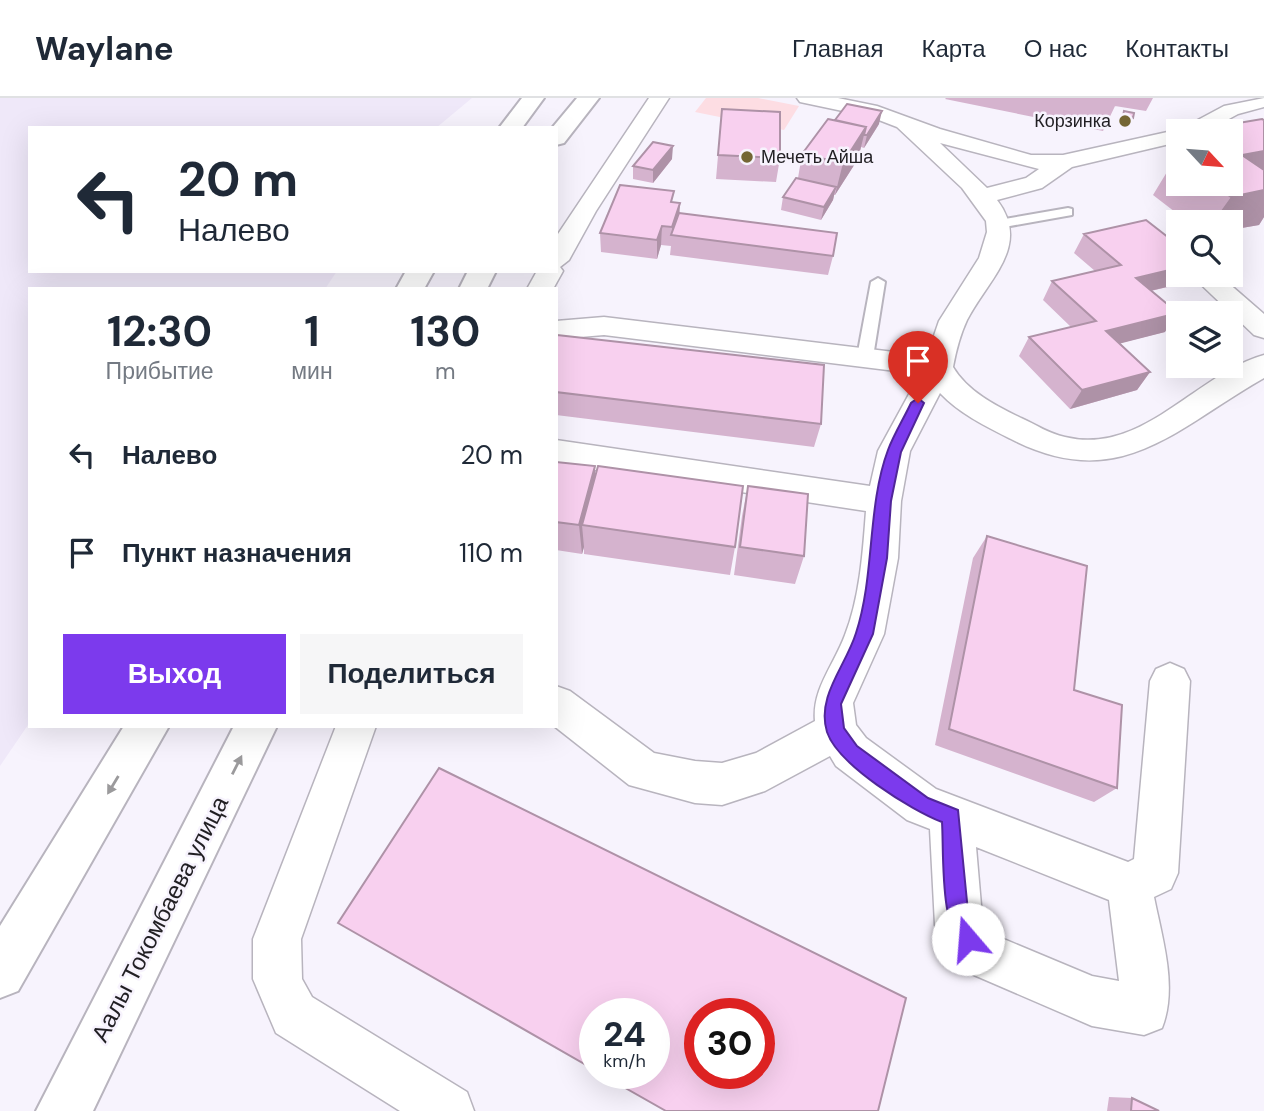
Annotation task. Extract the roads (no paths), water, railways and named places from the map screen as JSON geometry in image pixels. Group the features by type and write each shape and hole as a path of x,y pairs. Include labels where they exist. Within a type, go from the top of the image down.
{"main road":[{"path":"512,126 533,98"},
{"path":"558,136 588,98"},
{"path":"0,973 147,728"},
{"name":"Аалы Токомбаева улица","path":"64,1111 255,728"}],"street":[{"path":"558,256 584,211 659,98"},
{"path":"807,98 877,112 905,124 1030,162 1063,162 1166,138"},
{"path":"1215,119 1231,110 1264,101"},
{"path":"1194,119 1195,107"},
{"path":"905,124 980,197 999,224 1000,230 989,263 953,321 938,367 894,452 884,501 880,558 864,634 833,704 836,731 851,752 922,805 1129,885 1155,873 1170,681"},
{"path":"980,197 1034,183 1063,162"},
{"path":"1217,287 1264,329"},
{"path":"558,330 604,326 938,367"},
{"path":"938,367 945,382 995,418 1070,450 1123,448 1264,365"},
{"path":"558,452 884,501"},
{"path":"558,706 644,771 695,782 722,783 765,771 836,731"},
{"path":"355,728 277,939 274,964 281,996 294,1015 447,1111"},
{"path":"951,817 959,925 977,952 1092,1001 1144,1010 1143,964 1129,885"}],"lane":[{"path":"999,224 1068,212"},
{"path":"865,357 877,282"}],"place":[{"name":"Корзинка","path":"1125,121"},
{"name":"Мечеть Айша","path":"747,157"}]}
